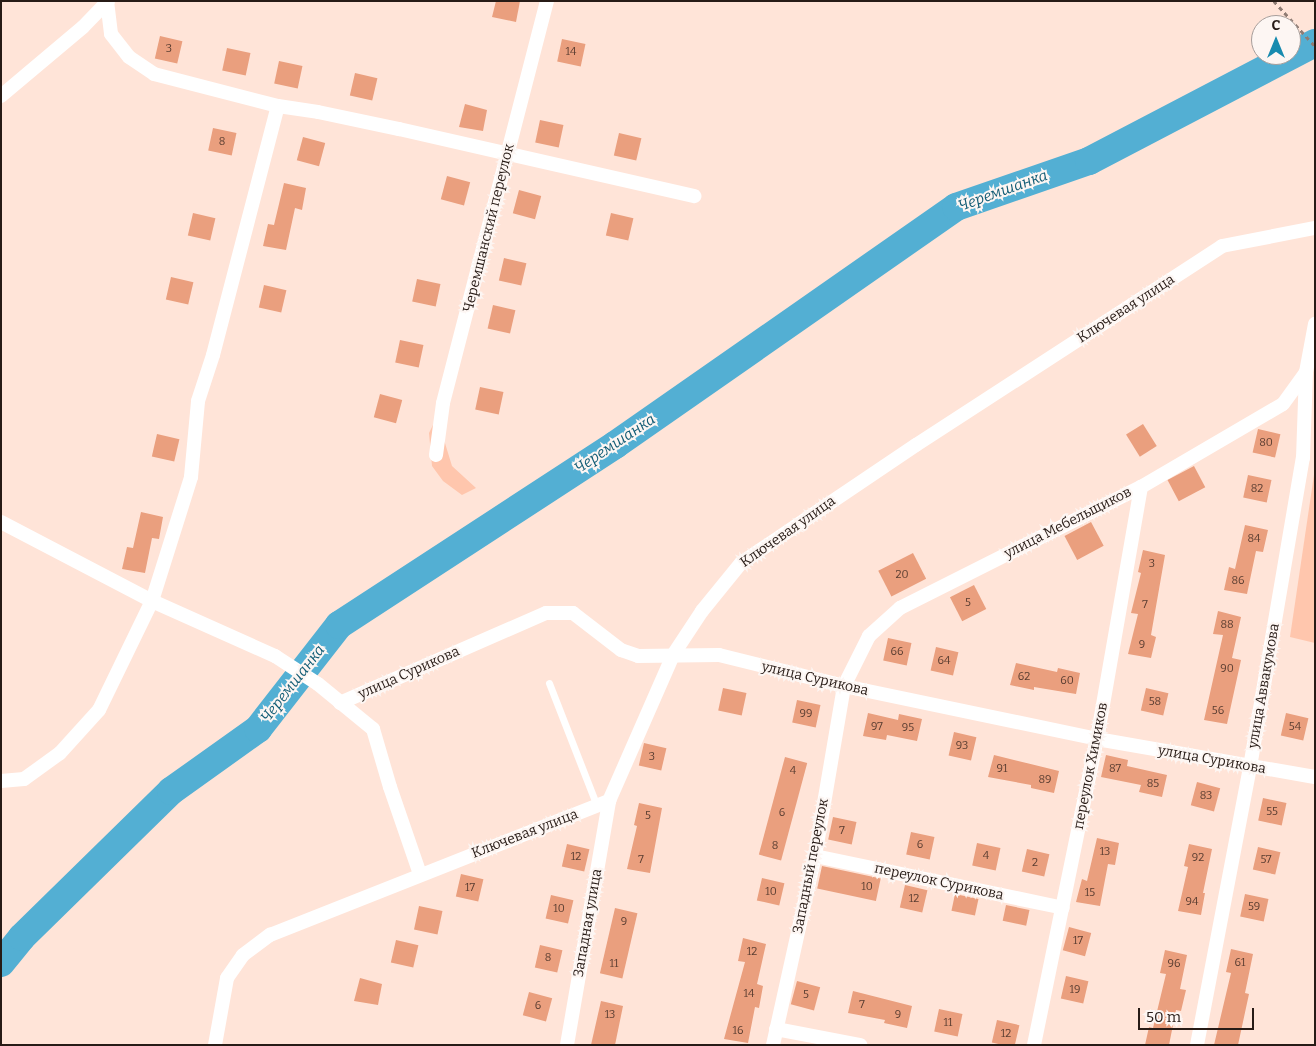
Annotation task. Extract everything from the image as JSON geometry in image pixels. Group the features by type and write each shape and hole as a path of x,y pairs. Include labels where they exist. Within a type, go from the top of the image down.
{"street":[{"path":"107,1 111,34 129,57 154,74 278,106 336,116 694,196"},
{"path":"1,96 83,26 107,1"},
{"name":"Черемшанский переулок","path":"436,455 443,403 547,1"},
{"path":"1,781 24,779 60,753 99,710 152,601 191,477 198,401 213,355 278,106"},
{"name":"Ключевая улица","path":"215,1045 227,978 243,955 270,935 420,874 603,804 673,655 702,611 741,563 916,445 1222,246 1315,228"},
{"name":"улица Аввакумова","path":"1197,1045 1250,767 1303,458 1306,372 1315,324"},
{"name":"улица Мебельщиков","path":"844,686 869,636 900,608 1141,486 1283,404 1306,372"},
{"name":"переулок Химиков","path":"1034,1045 1097,738 1141,486"},
{"path":"1,522 152,601 275,656 301,673 373,729 390,787 420,874"},
{"name":"улица Сурикова","path":"340,703 546,613 573,613 621,650 638,656 719,656 844,686 1097,738 1250,767 1315,777"},
{"name":"Западный переулок","path":"773,1045 815,856 844,686"},
{"name":"Западная улица","path":"567,1045 603,804"},
{"name":"переулок Сурикова","path":"815,856 1063,908"},
{"path":"776,1029 860,1045"}],"lane":[{"path":"548,683 603,804"}],"path":[{"path":"1274,1 1315,46"}],"shaded area":[{"path":"437,417 452,466 476,488 462,495 443,481 432,466 429,433"},
{"path":"1315,468 1315,643 1290,637"}],"building":[{"path":"496,1 520,1 516,22 492,17"},
{"path":"160,36 182,41 177,64 155,58"},
{"path":"562,39 585,44 581,66 557,61"},
{"path":"227,48 250,53 246,75 222,70"},
{"path":"279,61 302,66 298,88 274,83"},
{"path":"355,73 377,78 372,101 350,95"},
{"path":"465,104 487,110 483,131 459,127"},
{"path":"540,120 563,125 559,147 535,142"},
{"path":"213,128 236,133 232,155 208,150"},
{"path":"619,133 641,138 636,161 614,155"},
{"path":"303,137 325,143 319,166 297,160"},
{"path":"447,176 470,182 464,205 441,199"},
{"path":"284,183 306,188 302,210 295,208 286,250 263,246 268,224 274,225"},
{"path":"519,190 541,196 535,219 513,213"},
{"path":"193,213 215,218 210,241 188,235"},
{"path":"611,213 633,218 628,241 606,235"},
{"path":"504,258 526,263 521,286 499,280"},
{"path":"171,277 193,282 188,305 166,299"},
{"path":"417,279 440,284 436,306 412,301"},
{"path":"264,285 286,290 281,313 259,307"},
{"path":"493,305 515,310 510,334 488,328"},
{"path":"400,340 423,345 419,367 395,362"},
{"path":"480,387 503,392 499,414 475,409"},
{"path":"380,394 402,400 396,423 374,417"},
{"path":"1143,424 1157,446 1140,457 1126,435"},
{"path":"1258,429 1280,434 1275,458 1253,452"},
{"path":"157,434 179,439 174,462 152,456"},
{"path":"1194,466 1205,487 1179,501 1168,480"},
{"path":"1248,475 1271,480 1267,502 1243,497"},
{"path":"141,512 163,517 159,539 152,538 145,573 122,569 127,547 133,548"},
{"path":"1091,522 1104,546 1077,560 1065,536"},
{"path":"1245,525 1268,530 1263,552 1256,551 1247,594 1224,590 1229,567 1235,569"},
{"path":"1143,550 1165,555 1151,635 1156,637 1151,658 1128,654 1138,614 1131,613 1141,573 1138,572"},
{"path":"913,553 926,579 891,597 878,571"},
{"path":"974,585 986,609 962,621 950,597"},
{"path":"1218,611 1241,617 1232,658 1241,660 1227,724 1204,720 1223,635 1213,634"},
{"path":"888,638 911,643 907,665 883,660"},
{"path":"936,647 958,652 953,676 931,670"},
{"path":"1016,663 1057,672 1058,668 1080,673 1076,694 1034,687 1034,690 1010,685"},
{"path":"723,688 746,693 742,715 718,710"},
{"path":"1146,688 1168,693 1163,716 1141,710"},
{"path":"797,700 820,705 816,727 792,722"},
{"path":"868,713 898,720 899,714 922,719 917,741 887,735 886,740 863,736"},
{"path":"1286,713 1308,718 1303,741 1281,735"},
{"path":"954,732 976,737 971,761 949,755"},
{"path":"644,743 666,748 661,771 639,765"},
{"path":"994,755 1059,771 1054,793 1031,788 1031,785 988,777"},
{"path":"1106,755 1128,760 1127,766 1167,775 1162,797 1139,792 1141,785 1101,777"},
{"path":"785,757 807,763 781,861 759,855"},
{"path":"1197,782 1220,788 1214,811 1191,805"},
{"path":"1263,798 1286,803 1282,825 1258,820"},
{"path":"639,803 662,808 650,873 627,869 637,826 634,825"},
{"path":"833,817 856,822 852,844 828,839"},
{"path":"911,832 934,837 930,859 906,854"},
{"path":"1097,838 1119,843 1115,865 1108,864 1100,906 1076,902 1082,879 1087,881"},
{"path":"977,843 1000,848 996,870 972,865"},
{"path":"567,844 589,849 584,872 562,866"},
{"path":"1189,844 1212,849 1203,893 1205,893 1201,915 1178,911 1188,867 1184,866"},
{"path":"1258,847 1280,852 1275,875 1253,869"},
{"path":"1027,849 1049,854 1044,877 1022,871"},
{"path":"822,866 881,878 876,901 817,888"},
{"path":"461,874 483,879 478,902 456,896"},
{"path":"762,878 784,883 779,906 757,900"},
{"path":"905,885 927,890 922,913 900,907"},
{"path":"955,894 978,899 975,916 951,911"},
{"path":"1245,894 1268,899 1264,921 1240,916"},
{"path":"551,895 573,900 568,924 546,918"},
{"path":"1006,905 1029,910 1026,926 1003,921"},
{"path":"419,906 442,911 437,934 414,929"},
{"path":"615,908 637,913 622,978 600,973"},
{"path":"1069,927 1091,933 1085,956 1063,950"},
{"path":"743,938 766,944 757,984 763,986 759,1008 755,1007 748,1043 724,1039 745,962 738,961"},
{"path":"396,940 418,945 413,968 391,962"},
{"path":"540,945 562,950 557,973 535,967"},
{"path":"1231,949 1253,954 1245,993 1249,994 1238,1045 1214,1045 1231,973 1226,972"},
{"path":"1165,950 1187,955 1180,989 1186,990 1181,1011 1176,1010 1169,1045 1145,1045 1149,1027 1153,1028 1166,974 1160,973"},
{"path":"1066,976 1088,981 1083,1004 1061,998"},
{"path":"360,978 382,984 378,1005 354,1001"},
{"path":"797,981 820,987 814,1010 791,1004"},
{"path":"853,991 912,1006 907,1028 884,1023 885,1020 848,1013"},
{"path":"529,992 552,998 546,1021 523,1015"},
{"path":"601,1001 623,1006 615,1045 591,1045"},
{"path":"939,1009 962,1014 958,1036 934,1031"},
{"path":"997,1020 1019,1025 1015,1045 992,1042"}],"waterway":[{"name":"Черемшанка","path":"1,963 22,937 171,791 258,729 339,625 615,445 956,207 1089,161 1315,43"}]}
